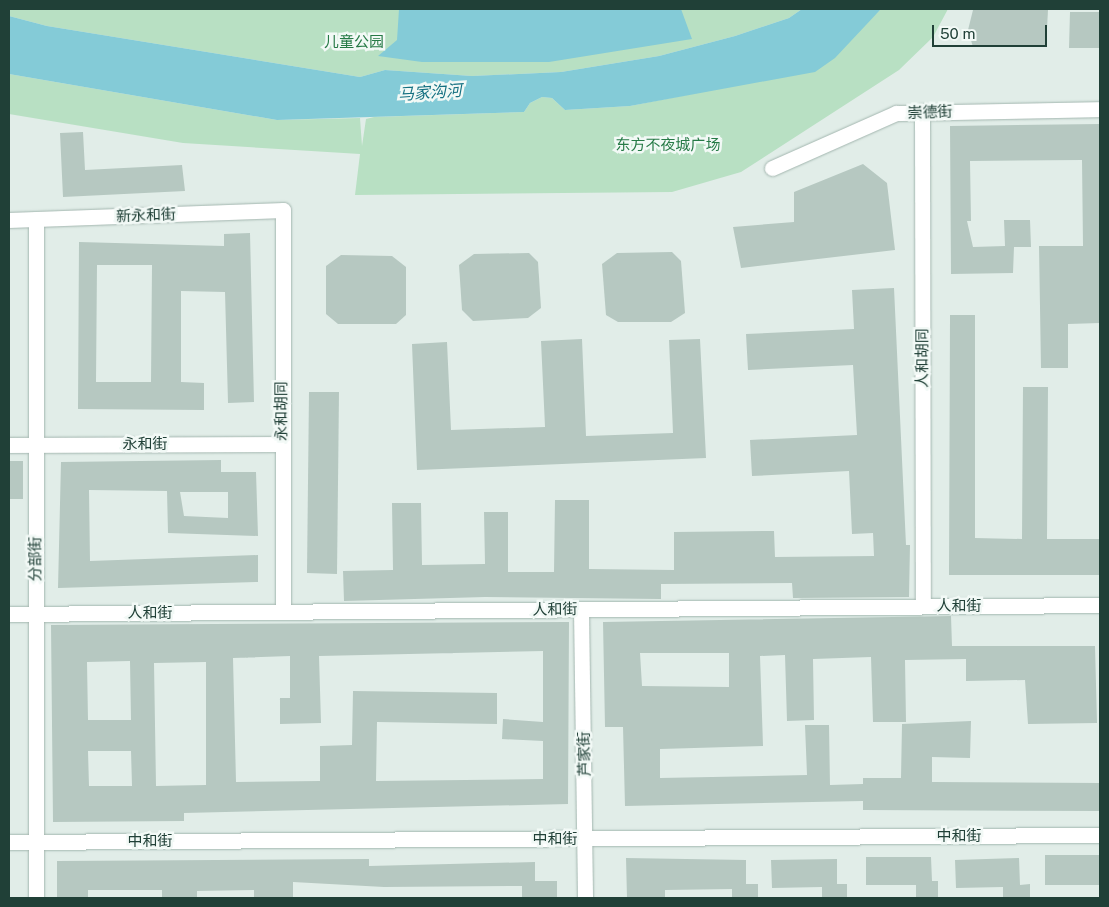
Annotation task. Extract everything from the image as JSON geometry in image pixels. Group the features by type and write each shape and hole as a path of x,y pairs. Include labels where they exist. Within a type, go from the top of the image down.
{"street":[{"name":"崇德街","path":"772,168 896,113 1100,109"},
{"name":"人和胡同","path":"922,111 923,606"},
{"name":"新永和街","path":"9,220 283,210"},
{"name":"永和胡同","path":"283,210 281,444 283,612"},
{"name":"分部街","path":"36,219 34,614 36,898"},
{"name":"永和街","path":"9,445 281,444"},
{"name":"人和街","path":"9,614 1100,605"},
{"name":"芦家街","path":"582,609 584,898"},
{"name":"中和街","path":"9,842 1100,835"}],"green space":[{"name":"儿童公园","path":"9,9 802,9 789,18 735,36 659,56 561,72 472,76 385,70 360,77 47,26 9,16"},
{"name":"东方不夜城广场","path":"881,9 948,9 933,37 899,70 741,172 672,192 355,195 360,154 183,143 9,114 9,74 277,120 360,118 362,146 366,119 374,117 524,112 530,103 542,97 552,98 565,110 630,106 737,85 864,25"}],"water":[{"path":"399,9 681,9 692,39 549,62 422,62 378,56 397,40"},
{"name":"马家沟河","path":"802,9 881,9 835,58 815,72 630,106 565,110 552,98 542,97 530,103 524,112 277,120 9,74 9,16 47,26 360,77 385,70 472,76 561,72 659,56 735,36 789,18"}],"building":[{"path":"973,10 1048,10 1046,47 973,47 968,30"},
{"path":"1070,12 1100,12 1100,48 1069,48"},
{"path":"1100,124 1100,323 1068,324 1068,368 1041,368 1039,246 1083,246 1082,160 970,161 971,221 967,221 973,247 1005,246 1004,220 1030,220 1031,247 1014,247 1013,273 951,274 950,126"},
{"path":"83,132 85,170 182,165 185,191 63,197 60,133"},
{"path":"863,164 887,183 895,250 741,268 733,227 794,222 794,192"},
{"path":"250,233 254,402 228,403 225,292 181,291 181,382 204,383 204,410 78,409 79,242 224,246 224,234","holes":["97,265 152,265 151,382 96,382"]},
{"path":"672,252 681,261 685,313 671,322 618,322 606,315 602,264 617,253"},
{"path":"529,253 538,262 541,308 528,318 473,321 462,310 459,265 474,254"},
{"path":"341,255 392,256 406,267 406,315 396,324 338,324 326,314 326,266"},
{"path":"894,288 906,545 910,545 909,597 793,598 792,583 661,584 661,599 485,597 344,601 343,571 393,570 392,503 421,503 422,565 485,564 484,512 508,512 508,572 554,572 555,500 589,500 589,569 674,570 674,532 774,531 775,557 874,556 873,533 852,534 849,471 752,476 750,440 857,435 853,365 748,370 746,334 854,329 852,290"},
{"path":"950,315 975,315 975,538 1022,539 1023,387 1048,387 1047,539 1100,539 1100,575 949,575"},
{"path":"582,339 586,436 673,433 669,340 700,339 706,458 417,470 412,344 447,342 451,430 545,427 541,341"},
{"path":"309,392 339,392 337,574 307,573"},
{"path":"221,460 221,472 256,472 258,536 168,533 167,491 89,490 90,561 258,555 258,582 58,588 61,462","holes":["180,492 228,492 228,518 184,516"]},
{"path":"9,461 23,461 23,499 9,499"},
{"path":"951,616 952,646 1095,646 1097,723 1028,724 1025,680 966,681 966,659 905,660 906,722 873,722 871,657 813,659 814,720 787,721 785,655 760,656 763,746 660,749 660,778 807,775 805,725 829,725 830,785 863,784 863,778 901,778 902,724 971,721 970,758 932,757 932,782 1100,783 1100,811 863,810 863,801 625,806 623,727 605,727 603,622","holes":["640,653 729,653 729,687 642,686"]},
{"path":"569,622 568,804 184,813 184,821 53,822 51,625","holes":["543,651 543,722 503,719 502,739 543,741 543,779 376,781 377,722 497,724 497,693 353,691 352,745 320,746 320,781 236,782 233,658 290,656 290,698 280,698 280,724 321,723 319,656","130,661 131,720 88,720 87,662","206,662 206,785 156,786 154,663","88,751 131,751 132,786 89,786"]},
{"path":"1045,855 1100,855 1100,885 1045,885"},
{"path":"866,857 931,857 932,881 938,881 938,898 916,898 916,885 866,885"},
{"path":"626,858 746,860 746,884 758,884 758,898 732,898 732,889 665,890 665,898 627,898"},
{"path":"1019,858 1020,885 1030,884 1030,898 1003,898 1003,887 956,888 955,860"},
{"path":"369,859 369,866 535,862 535,881 557,881 557,898 522,898 522,886 384,887 293,882 293,898 254,898 254,890 197,891 197,898 162,898 162,890 88,890 88,898 57,898 57,861"},
{"path":"837,859 837,884 847,884 847,898 822,898 822,887 772,888 771,860"}]}
